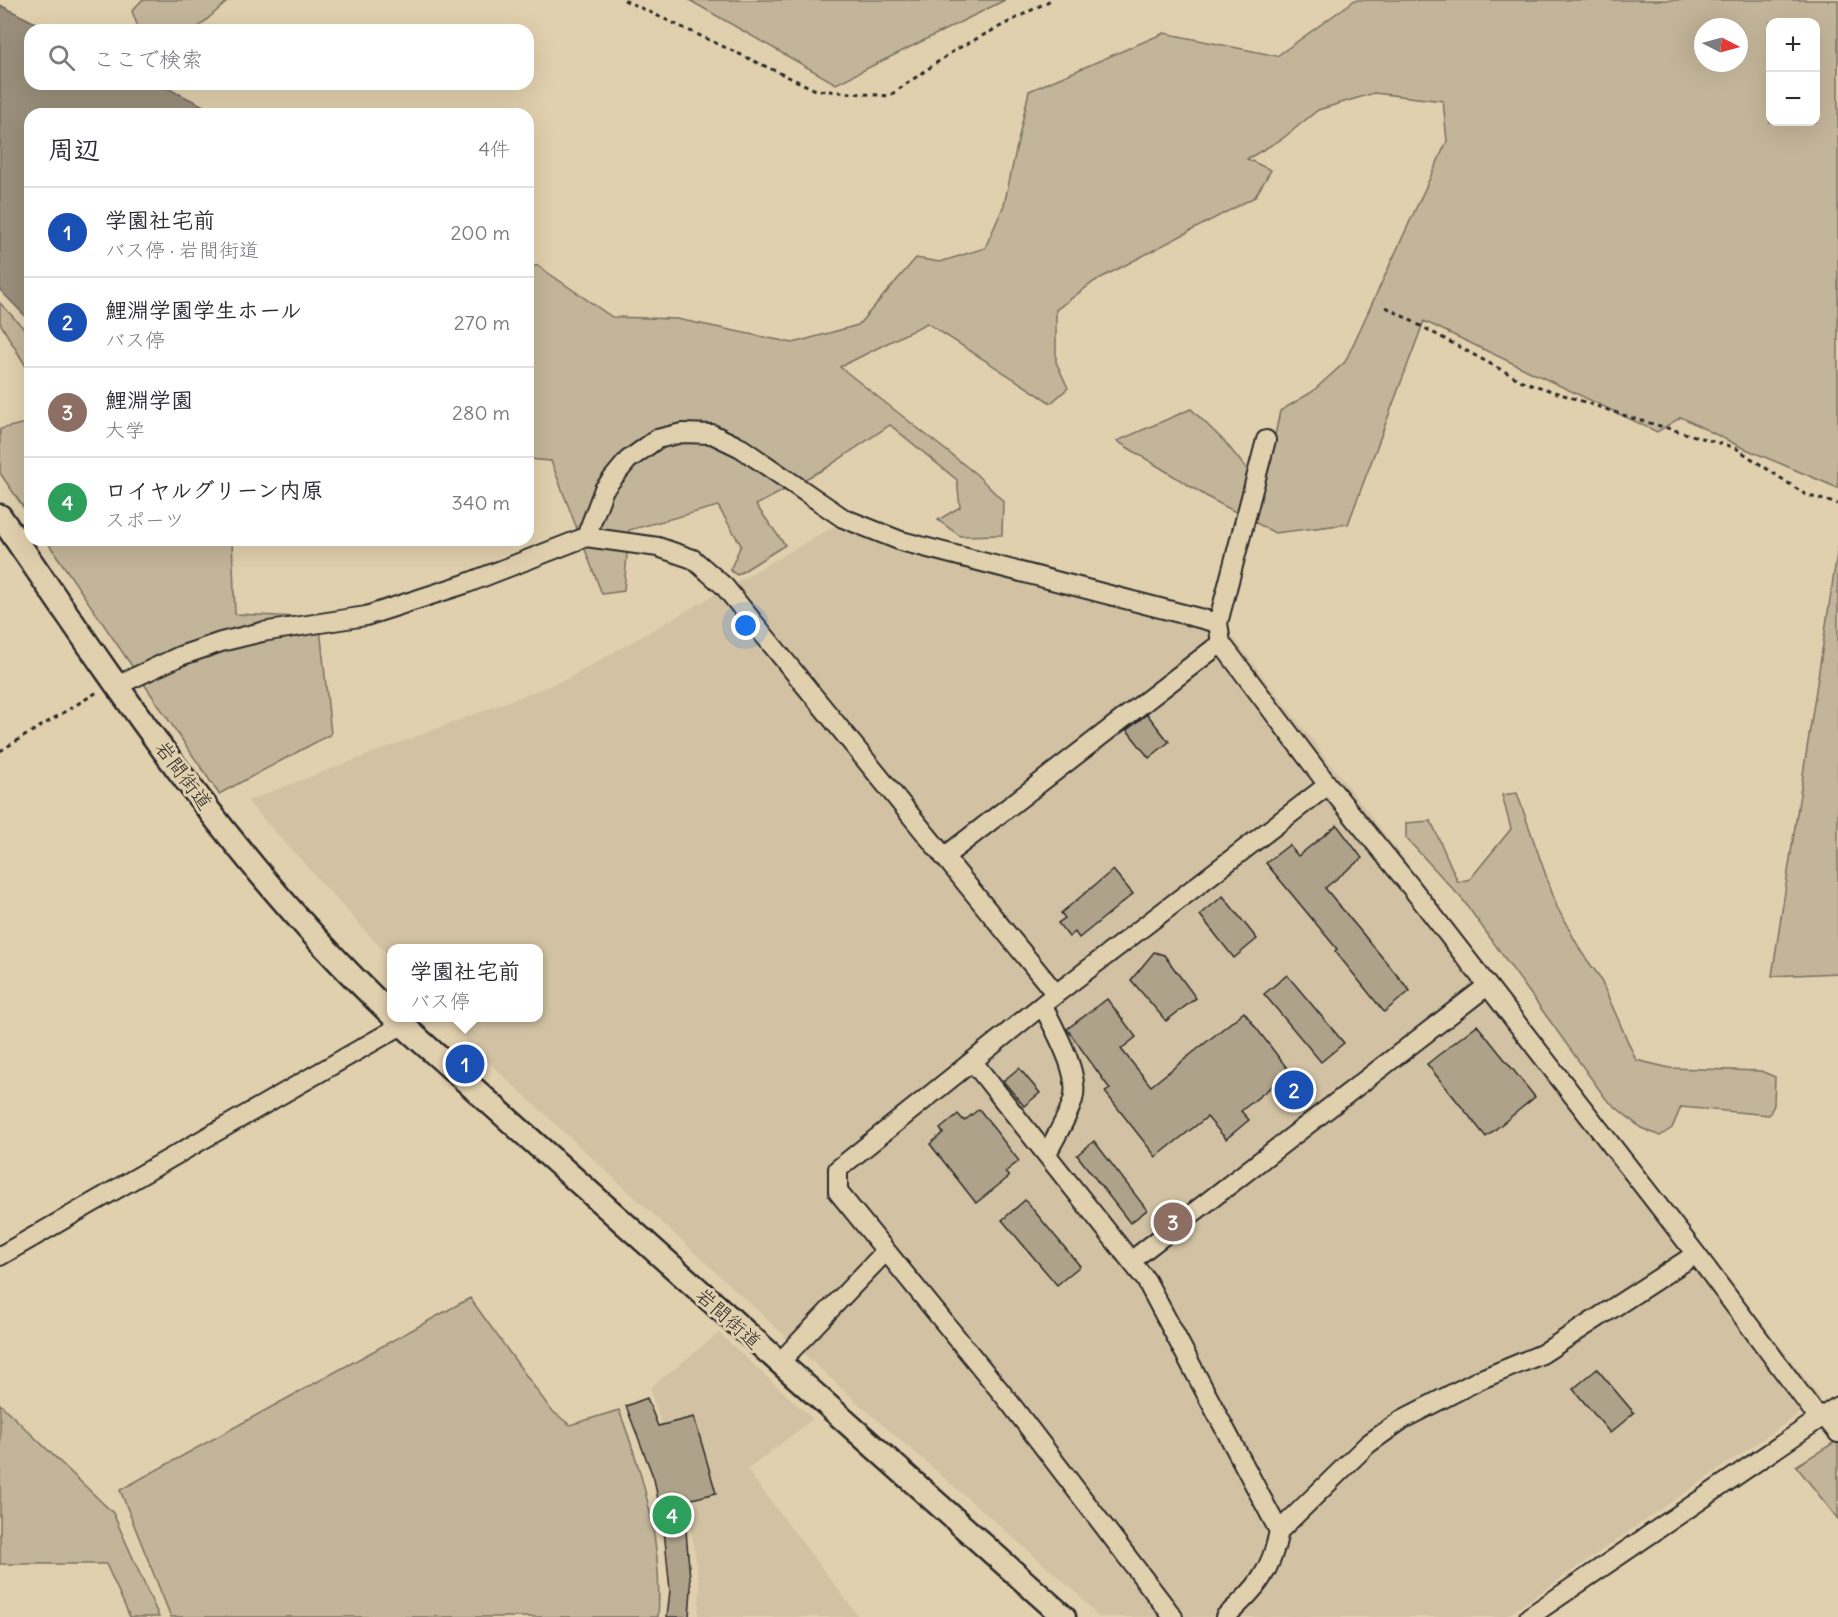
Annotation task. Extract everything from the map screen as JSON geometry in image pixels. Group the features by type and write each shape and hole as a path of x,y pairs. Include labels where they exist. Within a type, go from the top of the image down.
{"main road":[{"name":"岩間街道","path":"0,516 116,686 219,822 327,950 387,1010"},
{"name":"岩間街道","path":"399,1022 1064,1617"}],"street":[{"path":"586,537 604,489 628,460 657,439 682,433 712,434 741,448 843,518 901,541 1218,623"},
{"path":"1266,440 1218,623 1221,643 1328,785 1696,1254 1814,1412 1831,1411"},
{"path":"116,686 180,656 221,642 262,632 366,616 465,584 586,537 658,547 693,559 724,586 832,716 944,857 1050,1000 1074,1074 1075,1088 1073,1100 1047,1154"},
{"path":"944,857 1221,643"},
{"path":"1173,1617 1010,1403 838,1192 838,1169 1050,1000 1328,785"},
{"path":"1132,1260 1486,986"},
{"path":"0,1256 391,1022"},
{"path":"972,1062 1132,1260 1157,1298 1279,1531"},
{"path":"779,1363 886,1251"},
{"path":"1225,1617 1265,1577 1275,1551 1279,1531 1368,1444 1403,1419 1479,1380 1542,1354 1696,1254"},
{"path":"1831,1411 1838,1434"},
{"path":"1529,1617 1831,1411"}],"path":[{"path":"624,0 816,90 889,96 955,50 1051,0"},
{"path":"1386,307 1522,381 1629,417 1736,448 1806,495 1838,504"},
{"path":"0,751 100,690 116,686"}],"shaded area":[{"path":"142,0 229,0 202,24 137,24 132,11"},
{"path":"689,0 1005,0 836,84"},
{"path":"1355,0 1838,0 1838,488 1741,447 1681,417 1657,432 1424,321 1348,524 1275,533 1211,499 1117,441 1191,409 1225,442 1258,483 1273,445 1280,411 1312,392 1345,362 1447,141 1443,101 1374,93 1318,110 1282,139 1247,159 1271,170 1255,197 1095,281 1056,310 1056,362 1068,388 1051,403 927,323 840,367 976,474 1003,501 1002,535 960,536 938,520 960,507 957,480 890,425 826,468 756,505 785,545 737,575 730,570 741,545 718,506 629,530 624,591 602,594 551,461 534,460 534,266 538,266 612,317 677,319 793,343 858,325 916,258 940,262 985,248 1004,205 1029,91 1164,33 1277,56"},
{"path":"0,5 37,24 24,24 24,90 171,90 208,108 24,108 24,315 0,290"},
{"path":"0,303 24,329 24,363 0,323"},
{"path":"24,423 24,508 0,473 0,429"},
{"path":"840,523 1215,614 1821,1399 1505,1617 1098,1617 1076,1592 853,1399 470,1045 449,1022 543,1022 543,944 387,944 387,955 247,801 567,679"},
{"path":"50,546 232,546 235,614 319,618 331,734 219,794"},
{"path":"1838,547 1838,973 1772,976"},
{"path":"1517,793 1557,907 1582,953 1599,976 1636,1060 1670,1068 1761,1071 1775,1077 1774,1105 1769,1115 1681,1107 1672,1128 1660,1136 1641,1128 1606,1099 1463,900 1406,838 1406,823 1431,821 1458,882 1470,879 1511,829 1502,795"},
{"path":"470,1298 551,1410 570,1425 619,1410 644,1486 650,1512 658,1564 658,1617 171,1617 120,1490"},
{"path":"719,1333 813,1419 747,1470 859,1617 698,1617 700,1587 689,1515 650,1388"},
{"path":"0,1404 113,1513 159,1617 130,1617 106,1564 0,1564"},
{"path":"1838,1440 1838,1519 1796,1466"}],"building":[{"path":"1147,714 1169,742 1149,758 1127,730"},
{"path":"1337,825 1362,858 1325,888 1410,991 1384,1012 1335,951 1337,949 1266,863 1289,845 1298,856"},
{"path":"1113,870 1133,894 1079,938 1075,932 1069,937 1058,923 1065,918 1061,913"},
{"path":"1223,896 1257,939 1234,958 1200,915"},
{"path":"1154,952 1164,955 1196,998 1166,1021 1131,980"},
{"path":"1287,975 1344,1043 1321,1062 1264,994"},
{"path":"1107,999 1136,1037 1121,1049 1151,1086 1244,1012 1290,1072 1241,1111 1249,1120 1226,1139 1207,1117 1156,1157 1105,1092 1110,1089 1067,1029"},
{"path":"1477,1025 1535,1097 1486,1137 1427,1064"},
{"path":"1019,1068 1040,1093 1024,1106 1003,1081"},
{"path":"979,1109 1019,1161 1005,1172 1009,1177 976,1203 930,1144 943,1133 940,1129 958,1114 964,1121"},
{"path":"1094,1141 1147,1210 1130,1223 1077,1155"},
{"path":"1025,1200 1080,1266 1057,1285 1002,1220"},
{"path":"1597,1369 1634,1413 1610,1433 1573,1389"},
{"path":"647,1398 658,1426 694,1417 716,1493 680,1502 686,1531 691,1590 689,1617 667,1617 670,1590 664,1530 654,1479 626,1406"}],"place":[{"name":"学園社宅前","path":"465,1064"},
{"name":"鯉淵学園学生ホール","path":"1294,1090"},
{"name":"鯉淵学園","path":"1173,1222"},
{"name":"ロイヤルグリーン内原","path":"672,1515"}]}
